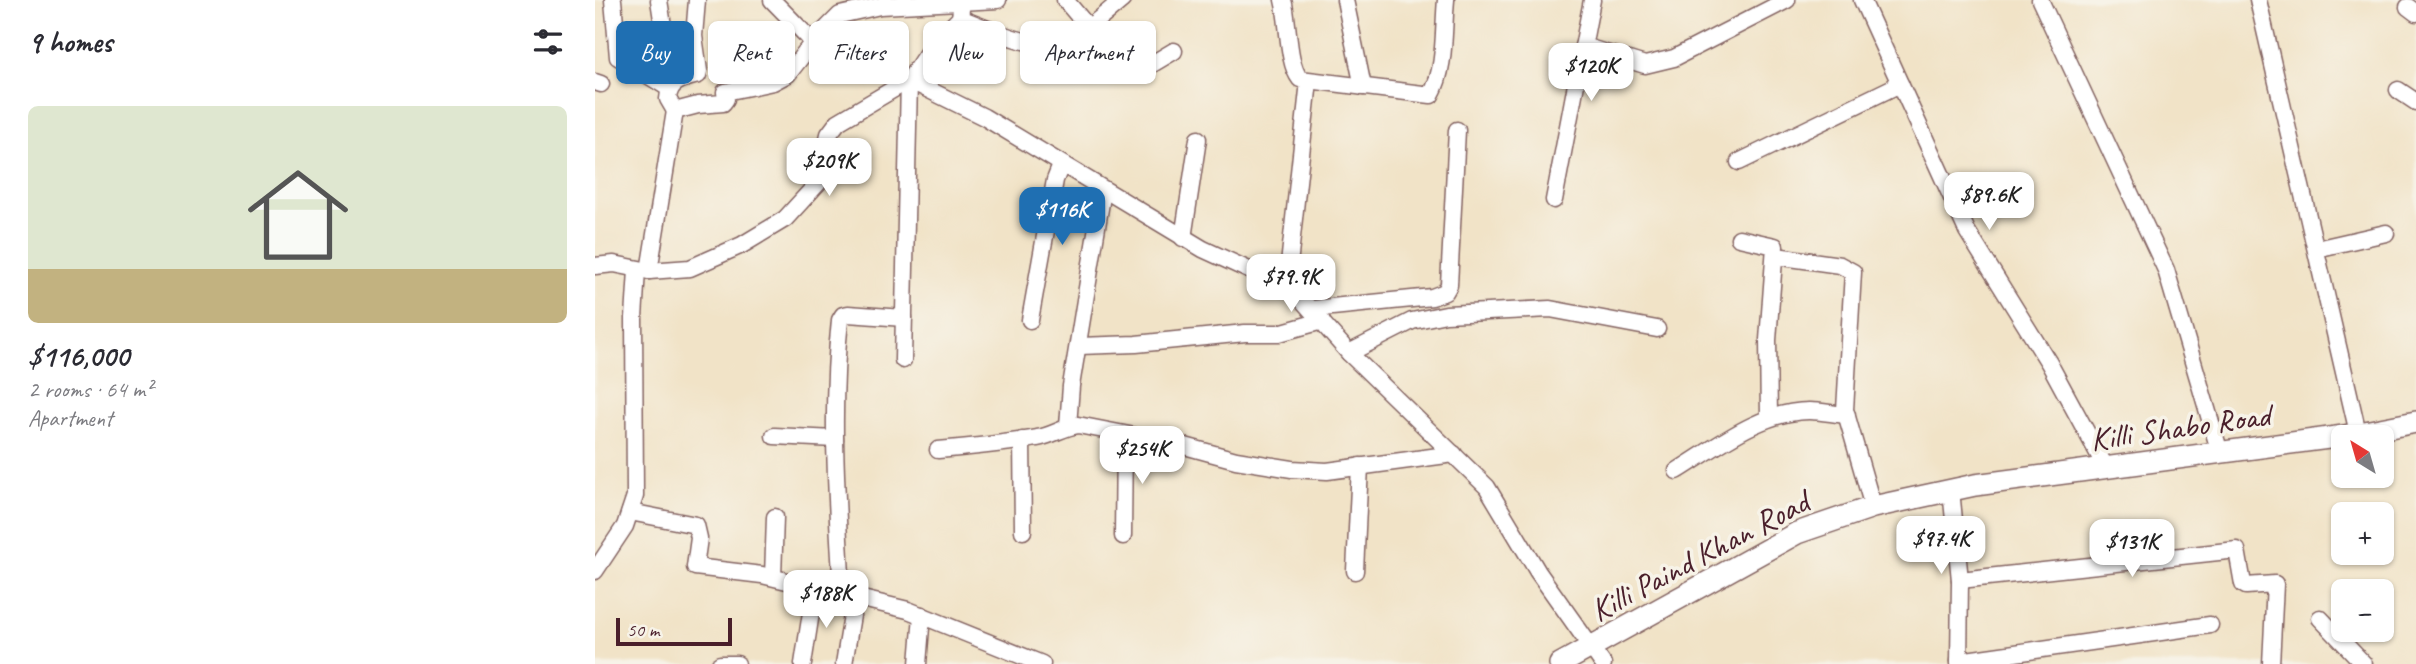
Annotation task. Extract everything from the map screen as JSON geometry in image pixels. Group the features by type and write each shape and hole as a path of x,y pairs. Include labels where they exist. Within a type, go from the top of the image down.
{"street":[{"path":"614,0 618,57 675,85 698,75 694,36 697,0"},
{"path":"595,571 625,526 635,496 634,318 675,111 668,99 675,85 659,0"},
{"path":"772,0 809,38"},
{"path":"834,21 840,15 880,6 961,7 998,0"},
{"path":"1065,0 1085,21"},
{"path":"1096,21 1122,0"},
{"path":"1283,0 1297,76 1309,81 1431,95 1441,64 1446,0"},
{"path":"1345,0 1363,87"},
{"path":"1554,200 1593,0"},
{"path":"1583,46 1645,65 1674,58 1787,0"},
{"path":"1862,0 1968,231 2049,363 2106,468"},
{"path":"2040,0 2166,270 2220,453"},
{"path":"2258,0 2356,425"},
{"path":"961,7 1006,35 1020,39"},
{"path":"961,7 909,79 984,117 1203,249 1264,277 1287,283 1349,353 1487,487 1538,572 1597,656"},
{"path":"675,111 698,105 723,103 726,99 725,92 773,82 788,74 809,47"},
{"path":"1156,62 1174,51"},
{"path":"1287,283 1309,81"},
{"path":"595,266 614,264 643,270 690,268 741,245 785,219 818,183 829,134 838,122 901,84"},
{"path":"903,360 909,84"},
{"path":"1738,162 1900,84"},
{"path":"2398,90 2416,102"},
{"path":"1079,346 1136,344 1245,333 1279,333 1317,315 1432,297 1445,292 1449,285 1457,130"},
{"path":"1183,238 1198,139"},
{"path":"1030,320 1055,180 1061,165"},
{"path":"1068,426 1071,386 1103,190"},
{"path":"2316,249 2386,233"},
{"path":"1739,238 1776,246 1768,340 1769,418"},
{"path":"1776,256 1840,265 1853,272 1845,410 1873,507"},
{"path":"1349,353 1412,321 1446,314 1550,309 1657,329"},
{"path":"844,664 848,595 835,439 835,363 840,320 843,315 848,314 904,317"},
{"path":"1677,471 1769,418 1808,411 1847,415"},
{"name":"Killi Shabo Road","path":"2394,426 2416,422"},
{"path":"938,450 1054,435 1068,426 1078,425 1181,445 1236,460 1292,469 1327,471 1454,454"},
{"path":"1123,536 1124,435"},
{"path":"774,436 835,439"},
{"name":"Killi Shabo Road","path":"1951,490 2331,437"},
{"path":"1022,440 1023,531"},
{"path":"1356,570 1360,466"},
{"path":"1951,490 1960,580 1959,662 2210,625"},
{"name":"Killi Paind Khan Road","path":"1560,664 1597,656 1797,533 1873,507 1951,490"},
{"path":"630,512 696,525 699,538 695,567 773,578 922,615 1022,659 1042,664"},
{"path":"773,578 775,517"},
{"path":"1960,580 2237,550 2243,584 2275,584 2271,664"},
{"path":"803,664 815,587"},
{"path":"918,664 922,615"},
{"path":"2320,618 2364,664"},
{"path":"720,664 737,664"}]}
